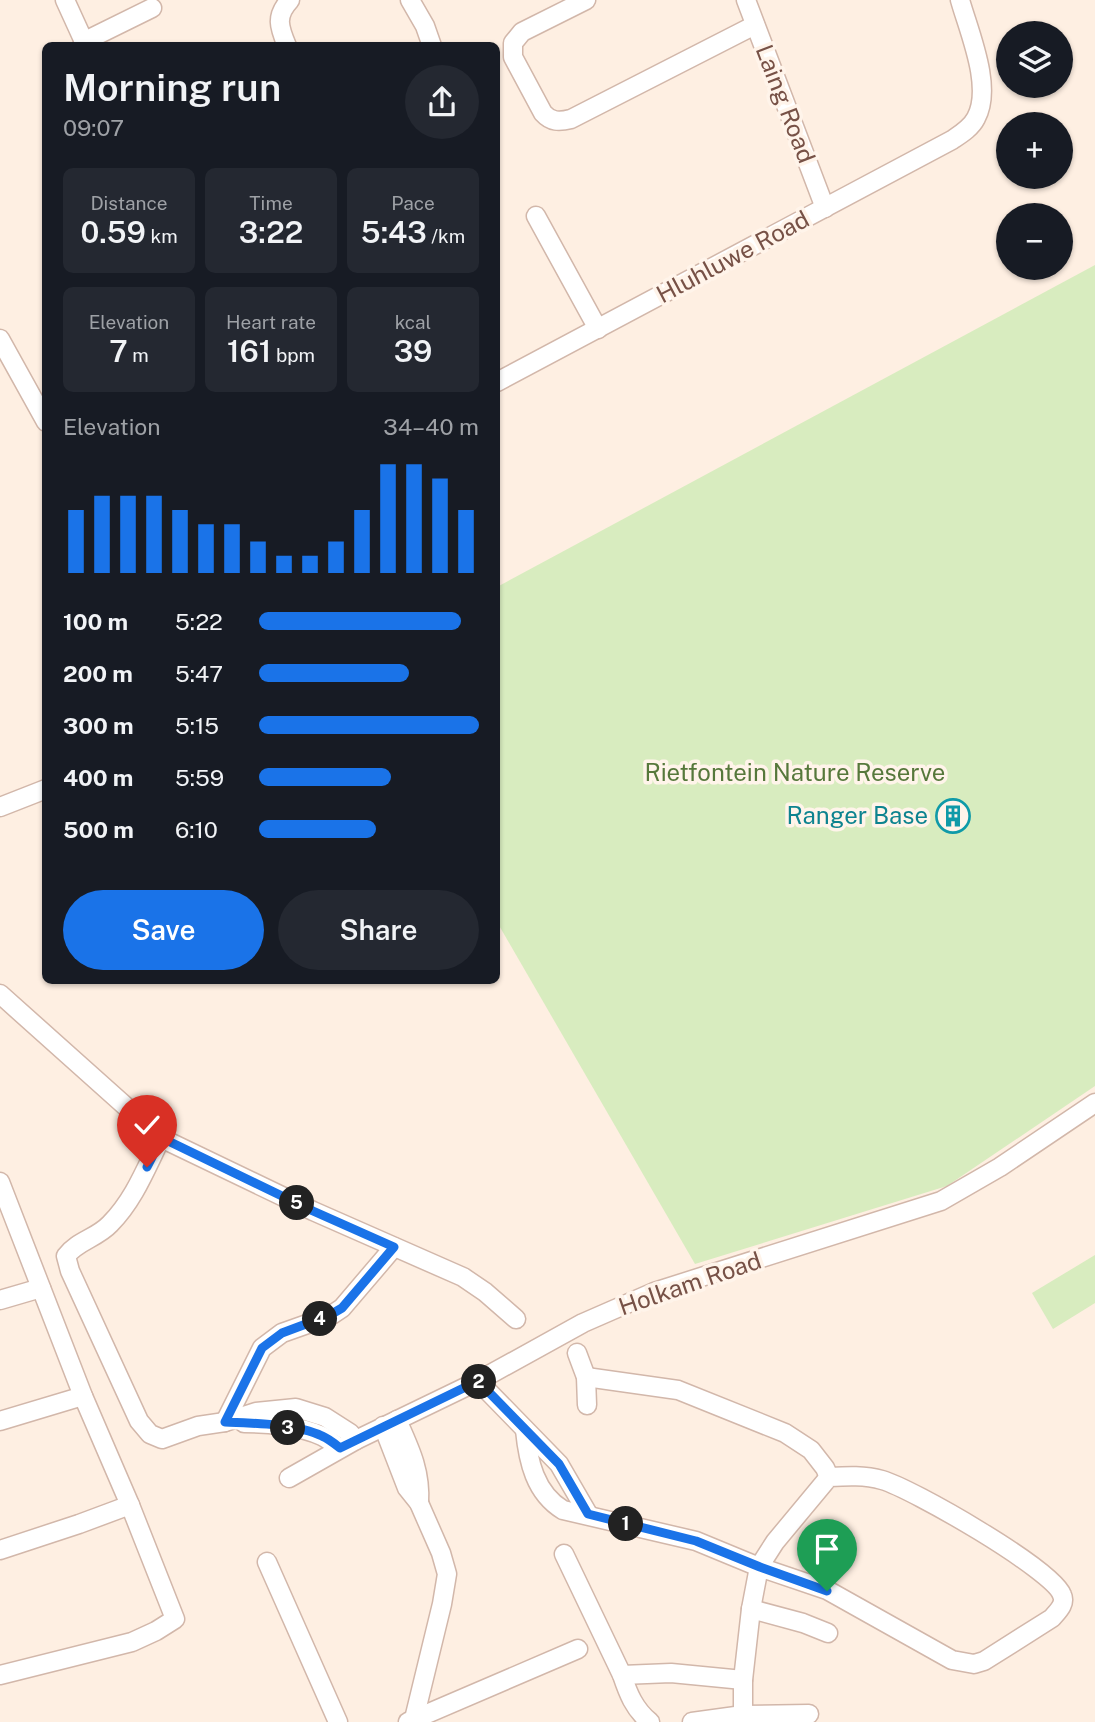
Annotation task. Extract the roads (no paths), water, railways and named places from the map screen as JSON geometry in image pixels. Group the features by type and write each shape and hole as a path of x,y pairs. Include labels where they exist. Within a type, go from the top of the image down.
{"street":[{"path":"65,0 85,42"},
{"path":"286,42 278,20 290,0"},
{"path":"410,0 431,42"},
{"path":"586,0 522,32 513,43 513,57 548,119 570,119 755,26"},
{"name":"Laing Road","path":"746,0 825,208"},
{"name":"Hluhluwe Road","path":"500,380 953,140 968,129 982,103 983,85 960,0"},
{"path":"87,42 152,8"},
{"path":"536,216 598,329"},
{"path":"0,339 42,415"},
{"path":"0,807 42,791"},
{"path":"0,994 162,1138 313,1211 463,1277 516,1319"},
{"name":"Holkam Road","path":"289,1478 348,1444 478,1381 583,1323 642,1297 941,1201 1000,1167 1095,1103"},
{"path":"162,1138 135,1193 111,1224 96,1237 73,1246 66,1256 70,1271 139,1421 150,1434 162,1440 198,1426 225,1422 268,1424 312,1432 348,1444"},
{"path":"0,1182 83,1396 175,1619 156,1632 132,1642 0,1675"},
{"path":"225,1422 262,1348 282,1333 342,1308 394,1247"},
{"path":"0,1300 41,1288"},
{"path":"577,1353 586,1377 587,1405"},
{"path":"586,1377 678,1390 785,1433 810,1450 825,1468 829,1478"},
{"path":"478,1381 559,1464 588,1514"},
{"path":"0,1421 83,1396"},
{"path":"396,1420 422,1458 417,1470 421,1482 419,1503"},
{"path":"396,1420 407,1488 419,1503 445,1563 447,1574 412,1721"},
{"path":"525,1430 528,1462 550,1500 563,1510 696,1541 760,1567 827,1591 952,1660 964,1664 974,1664 995,1655 1052,1618 1064,1600 1062,1592 1050,1578 1025,1560 909,1491 881,1479 852,1476 829,1478 775,1542 760,1567 751,1609 743,1680 743,1715"},
{"path":"0,1550 130,1505"},
{"path":"564,1554 635,1706 650,1722"},
{"path":"267,1562 338,1722"},
{"path":"751,1609 803,1623 828,1633"},
{"path":"412,1721 578,1649"},
{"path":"622,1675 659,1672 743,1680"},
{"path":"692,1722 743,1715 809,1714"}],"place":[{"name":"Ranger Base","path":"953,816"}],"park label":[{"name":"Rietfontein Nature Reserve","path":"795,773"}]}
